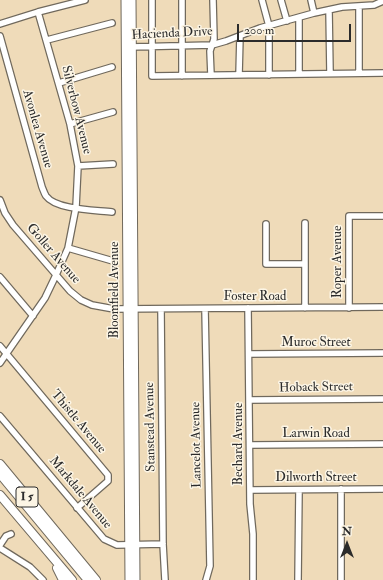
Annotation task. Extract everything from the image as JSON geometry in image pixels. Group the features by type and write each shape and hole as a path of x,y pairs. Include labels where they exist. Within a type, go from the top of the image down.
{"highway":[{"name":"I 5","path":"0,464 96,580"},
{"path":"0,474 88,580"},
{"name":"I 5","path":"0,495 72,580"},
{"path":"52,556 63,580"},
{"path":"80,562 100,580"}],"main road":[{"name":"Bloomfield Avenue","path":"125,0 129,47"},
{"name":"Bloomfield Avenue","path":"129,580 132,545 129,47 132,0"},
{"name":"Bloomfield Avenue","path":"132,545 136,580"}],"street":[{"path":"0,24 38,12 85,0"},
{"path":"152,0 152,76 383,73"},
{"path":"182,0 182,76"},
{"path":"211,76 210,51 214,38 213,0"},
{"path":"262,0 269,26 269,75"},
{"path":"281,0 287,21"},
{"path":"311,0 314,13"},
{"path":"341,0 342,7"},
{"name":"Hacienda Drive","path":"129,47 212,45 314,13 342,7 374,4 383,1"},
{"path":"359,6 359,73"},
{"path":"329,10 330,74"},
{"name":"Silverbow Avenue","path":"0,363 45,298 56,276 68,248 76,207 78,166 70,124 38,12"},
{"path":"299,18 299,74"},
{"path":"47,40 112,23"},
{"name":"Avonlea Avenue","path":"0,36 42,187 46,196 52,201 61,205 112,212"},
{"path":"239,75 240,36"},
{"path":"59,83 112,67"},
{"path":"70,124 113,112"},
{"path":"78,166 113,164"},
{"name":"Goller Avenue","path":"0,200 5,213 13,225 70,291 86,303 107,309 130,309"},
{"name":"Roper Avenue","path":"350,308 349,216 383,216"},
{"path":"305,223 305,308"},
{"path":"266,224 266,264 305,264"},
{"path":"68,248 113,261"},
{"path":"0,277 32,316"},
{"name":"Foster Road","path":"130,309 383,307"},
{"name":"Bechard Avenue","path":"248,308 250,504 253,534 253,580"},
{"name":"Stanstead Avenue","path":"160,309 163,544 165,580"},
{"name":"Lancelot Avenue","path":"205,309 210,566 206,580"},
{"name":"Thistle Avenue","path":"0,346 108,475 108,481 77,508"},
{"name":"Muroc Street","path":"249,354 383,354"},
{"name":"Hoback Street","path":"249,400 383,398"},
{"name":"Markdale Avenue","path":"0,416 104,539 117,545 163,544"},
{"name":"Larwin Road","path":"250,445 383,444"},
{"path":"341,489 341,580"},
{"name":"Dilworth Street","path":"250,490 383,489"},
{"path":"298,580 299,490"},
{"path":"11,534 6,536 0,546 30,567 43,580"}]}
